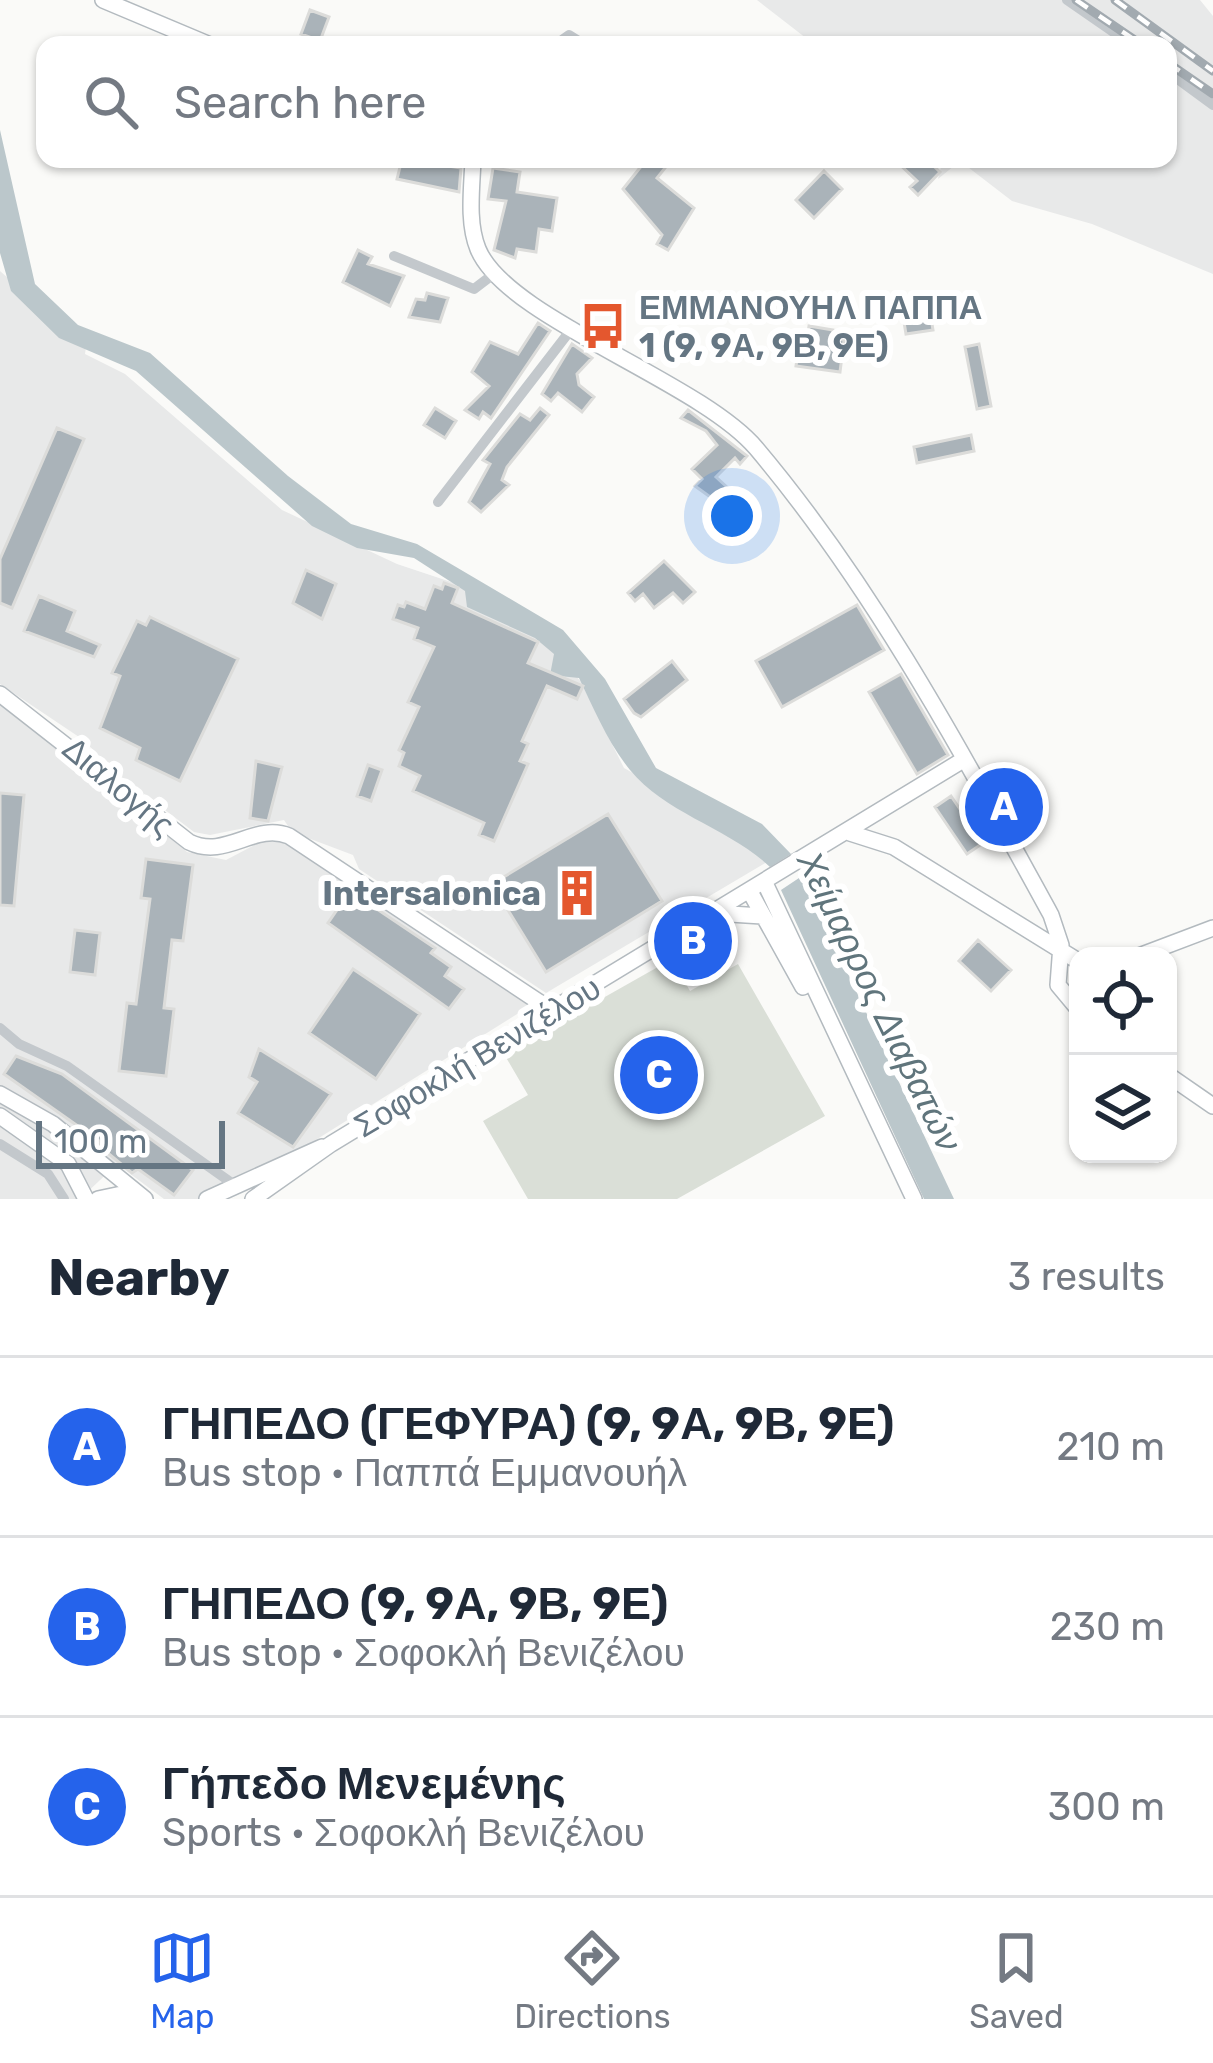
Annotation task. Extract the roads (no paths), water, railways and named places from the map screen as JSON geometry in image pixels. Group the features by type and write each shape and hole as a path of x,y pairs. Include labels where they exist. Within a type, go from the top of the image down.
{"street":[{"path":"103,0 189,36"},
{"path":"1067,0 1119,36"},
{"path":"1177,79 1213,105"},
{"path":"473,168 475,241 495,273 573,328 718,411 745,436 849,566 1052,915 1060,954 1058,986 1069,999"},
{"path":"394,256 474,289 495,273"},
{"path":"438,502 573,328"},
{"name":"Διαλογής","path":"0,694 189,842 217,849 268,832 289,836 341,865 551,1010"},
{"name":"Σοφοκλή Βενιζέλου","path":"253,1199 331,1144 964,760"},
{"path":"850,833 911,857 1069,958"},
{"path":"770,877 914,1199"},
{"path":"749,890 778,936 902,1199"},
{"path":"711,913 763,916"},
{"path":"1163,947 1213,928"},
{"path":"0,1028 67,1066 236,1186"},
{"path":"1177,1082 1213,1106"},
{"path":"0,1094 53,1124 138,1196"},
{"path":"0,1116 68,1163 86,1199"},
{"path":"0,1144 48,1174 64,1199"},
{"path":"207,1199 331,1144"},
{"path":"98,1199 138,1196"}],"railway":[{"path":"1076,0 1129,36"},
{"path":"1115,0 1165,36"},
{"path":"1177,45 1213,71"},
{"path":"1177,69 1213,94"}],"place":[{"name":"ΕΜΜΑΝΟΥΗΛ ΠΑΠΠΑ 1 (9, 9Α, 9Β, 9Ε)","path":"603,326"},
{"name":"ΓΗΠΕΔΟ (ΓΕΦΥΡΑ) (9, 9Α, 9Β, 9Ε)","path":"1004,807"},
{"name":"Intersalonica","path":"577,893"},
{"name":"ΓΗΠΕΔΟ (9, 9Α, 9Β, 9Ε)","path":"693,941"},
{"name":"Γήπεδο Μενεμένης","path":"659,1075"}],"water label":[{"name":"Χείμαρρος Διαβατών","path":"880,1001"}]}
